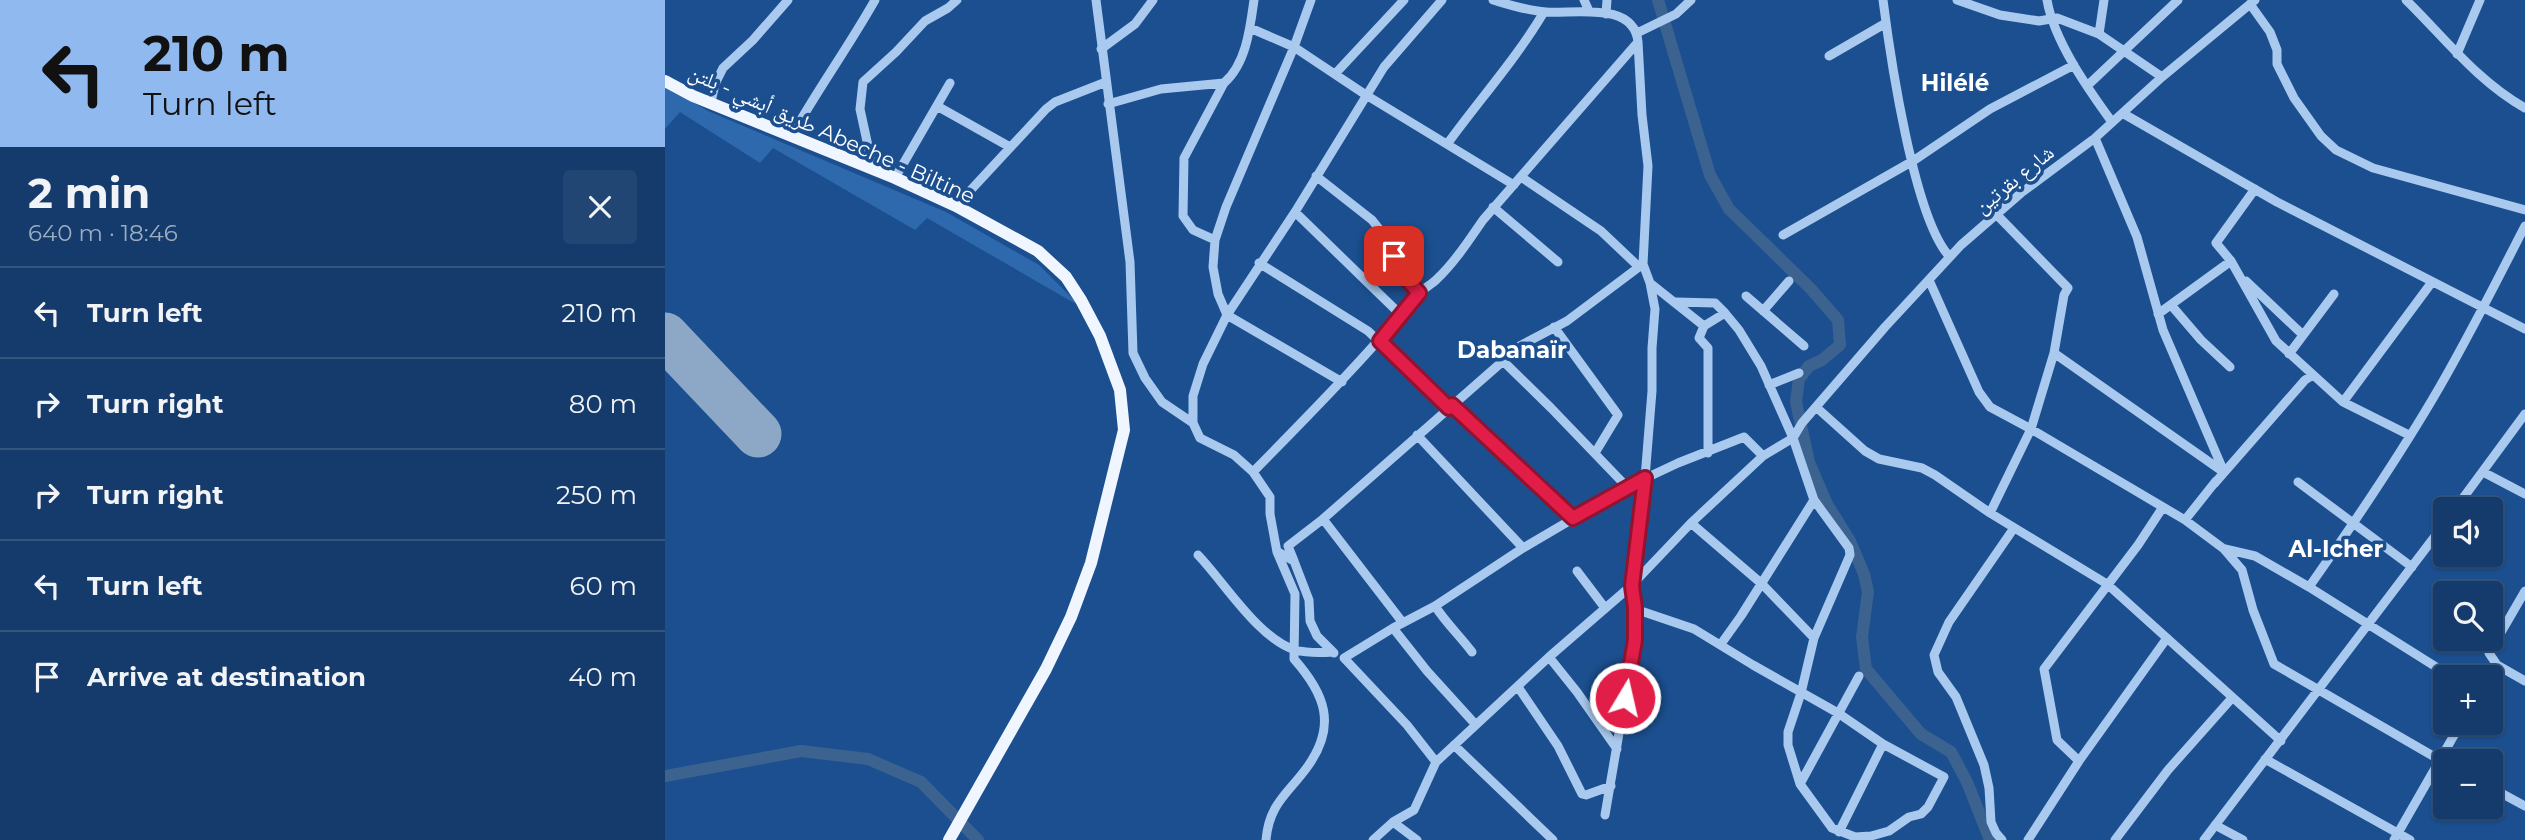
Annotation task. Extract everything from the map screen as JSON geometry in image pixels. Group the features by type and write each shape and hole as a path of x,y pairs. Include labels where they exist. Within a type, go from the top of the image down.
{"main road":[{"name":"طريق أبشي - بلتن Abeche - Biltine","path":"665,81 693,96 895,178 956,206 1038,251 1066,277 1091,318 1108,356 1119,390 1124,430 1091,563 1072,617 1046,670 949,840"}],"street":[{"path":"711,102 715,84 723,68 753,40 788,0"},
{"path":"792,135 875,0"},
{"path":"873,169 860,110 863,82 925,22 948,9 957,0"},
{"path":"1096,0 1130,262 1133,353 1145,379 1162,402 1193,423"},
{"path":"1101,49 1135,23 1153,0"},
{"path":"1215,240 1193,230 1183,216 1184,158 1224,83 1238,68 1254,0"},
{"path":"1311,0 1294,47 1226,207 1215,240 1213,267 1218,293 1227,316 1342,382"},
{"path":"1335,74 1403,0"},
{"path":"1266,840 1271,816 1280,797 1308,766 1324,738 1325,708 1307,674 1294,659 1296,594 1277,552 1270,514 1270,496 1252,472 1234,455 1200,438 1193,423 1193,396 1197,380 1227,316 1259,263 1295,212 1384,66 1442,0"},
{"path":"1436,762 1407,725 1344,658 1333,652 1317,636 1310,621 1309,600 1288,546 1323,519 1503,362 1512,350 1580,311 1641,265 1648,166 1638,38 1629,21 1590,11 1544,12 1493,0"},
{"path":"1584,0 1590,11"},
{"path":"1606,14 1607,0"},
{"path":"1252,472 1342,382 1402,316 1419,293 1446,269 1493,207 1638,38 1691,0"},
{"path":"1883,0 1894,74 1923,201 1939,243 1950,257"},
{"path":"1957,0 2000,15 2039,21 2057,18 2099,34 2162,77"},
{"path":"2047,0 2074,65 2112,122"},
{"path":"2099,34 2104,0"},
{"path":"2087,86 2178,0"},
{"path":"2406,0 2485,80 2525,108"},
{"path":"2457,54 2480,0"},
{"path":"2253,2 2270,32 2277,50 2277,64 2294,98 2321,136 2336,150 2373,168 2525,210"},
{"name":"شارع بقرتين","path":"1793,438 1885,327 1950,257 2021,193 2095,138 2162,77 2253,2"},
{"path":"1448,143 1480,99 1517,56 1544,12"},
{"path":"1829,56 1886,23"},
{"path":"1249,28 1294,47 1366,95 1514,185"},
{"path":"1783,235 1913,161 1990,109 2074,65"},
{"path":"956,206 1036,118 1055,102 1105,82"},
{"path":"895,178 950,83"},
{"path":"1108,104 1161,89 1224,83"},
{"path":"937,106 1010,147"},
{"path":"2124,114 2255,189 2525,329"},
{"path":"2095,138 2137,237 2158,314 2224,472"},
{"path":"1316,176 1372,220 1403,275 1419,293"},
{"path":"1521,177 1601,231 1641,265 1650,283 1655,309 1653,391 1632,586 1635,640 1605,815"},
{"path":"2255,189 2216,243 2231,261 2276,341 2343,402 2409,435"},
{"path":"1493,207 1558,262"},
{"path":"1295,212 1402,316"},
{"path":"1990,513 2031,429 2054,353 2064,295 2068,288 1997,215"},
{"path":"2309,587 2354,523 2431,401 2483,309 2525,226"},
{"path":"2158,314 2231,261"},
{"path":"1259,263 1368,331 1573,518"},
{"path":"2238,274 2303,335"},
{"path":"1930,280 1983,400 1990,407 2185,520 2224,549 2242,569 2271,661 2433,757"},
{"path":"1763,312 1789,281"},
{"path":"2343,402 2432,282"},
{"path":"1650,283 1705,326"},
{"path":"2290,354 2334,294"},
{"path":"1746,296 1804,346"},
{"path":"1635,608 1694,629 1801,693 1838,713 1884,744 1944,777 1928,807 1921,814 1909,817 1889,831 1855,837 1839,832 1828,824 1800,784 1788,745 1787,732 1801,693 1814,638 1850,555 1849,548 1814,500 1793,438 1752,348 1716,303 1675,302"},
{"path":"2171,305 2201,340 2230,367"},
{"path":"1708,453 1708,348 1699,338 1705,326 1725,313"},
{"path":"1554,327 1618,415 1595,453"},
{"path":"2054,353 2224,472"},
{"path":"1503,362 1627,487"},
{"path":"1769,386 1799,373"},
{"path":"2214,484 2305,380 2313,375"},
{"path":"1816,407 1865,451 1879,459 1922,468 1935,475 1990,513 2107,584 2281,741"},
{"path":"2464,497 2525,414"},
{"path":"1417,435 1523,548"},
{"path":"1344,658 1435,606 1573,518 1645,478 1744,437 1763,456"},
{"path":"1373,840 1393,822 1414,810 1436,762 1549,657 1632,586 1691,523 1763,456 1793,438"},
{"path":"2185,520 2224,472"},
{"path":"2483,472 2525,494"},
{"path":"2298,482 2412,567"},
{"path":"1721,644 1814,500"},
{"path":"2080,761 2057,740 2043,669 2138,545 2163,507"},
{"path":"1323,519 1403,623"},
{"path":"1691,523 1762,584 1814,638"},
{"path":"2002,840 1991,822 1989,788 1984,765 1956,697 1938,672 1934,655 1949,622 2014,528"},
{"path":"2204,840 2433,539"},
{"path":"2224,549 2255,556 2433,665"},
{"path":"1277,552 1294,561"},
{"path":"1198,555 1254,621 1281,643 1294,650 1333,652"},
{"path":"1577,571 1605,608"},
{"path":"2525,591 2489,653 2497,666 2525,681"},
{"path":"1435,606 1447,625 1459,634 1472,652"},
{"path":"1393,628 1427,671 1476,725"},
{"path":"2028,840 2167,638"},
{"path":"1549,657 1617,749"},
{"path":"1800,784 1859,676"},
{"path":"1518,687 1558,746 1582,794 1611,786"},
{"path":"2115,840 2168,770 2232,698"},
{"path":"1839,832 1884,744"},
{"path":"1454,746 1553,840"},
{"path":"2265,759 2396,837 2410,840"},
{"path":"2396,837 2433,777"},
{"path":"2503,794 2525,806"},
{"path":"1393,822 1417,840"},
{"path":"2215,825 2243,840"}],"shaded area":[{"path":"665,86 708,111 946,212 1039,265 1081,307 927,218 915,230 773,148 760,163 680,112 665,129"}],"waterway":[{"path":"1658,0 1710,175 1729,209 1811,289 1838,320 1840,345 1822,360 1809,366 1799,379 1796,402 1809,462 1827,504 1850,541 1864,574 1868,592 1862,637 1866,669 1921,734 1951,752 1967,782 1990,840"},
{"path":"665,776 801,751 868,759 921,782 978,840"}],"runway":[{"path":"665,336 758,434"}],"district":[{"name":"Hilélé","path":"1955,83"},
{"name":"Dabanaïr","path":"1512,350"},
{"name":"Al-Icher","path":"2336,549"}],"route":[{"path":"1394,256 1403,275 1419,293 1380,341 1449,408 1452,405 1573,518 1645,478 1632,586 1635,640 1625,698"}]}
